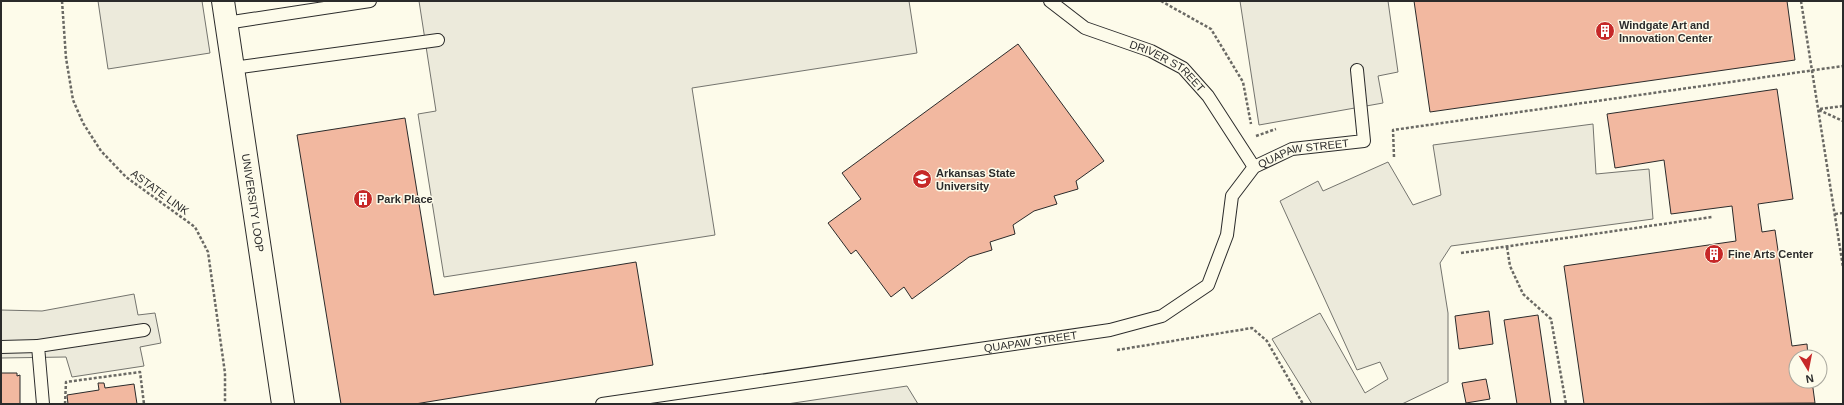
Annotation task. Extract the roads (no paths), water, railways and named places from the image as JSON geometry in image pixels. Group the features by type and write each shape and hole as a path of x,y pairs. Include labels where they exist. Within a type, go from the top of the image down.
{"street":[{"name":"UNIVERSITY LOOP","path":"223,1 283,404"}],"lane":[{"path":"226,23 370,1"},
{"name":"DRIVER STREET","path":"1050,1 1085,28 1150,52 1183,68 1208,96 1254,166"},
{"path":"233,68 438,40"},
{"name":"QUAPAW STREET","path":"602,404 1110,330 1162,316 1208,285 1227,235 1232,196 1254,166 1292,149 1364,141 1357,70"},
{"path":"1,347 38,346 144,330"},
{"path":"38,346 43,404"}],"place":[{"name":"Windgate Art and Innovation Center","path":"1605,31"},
{"name":"Arkansas State University","path":"922,179"},
{"name":"Park Place","path":"363,199"},
{"name":"Fine Arts Center","path":"1714,254"}]}
